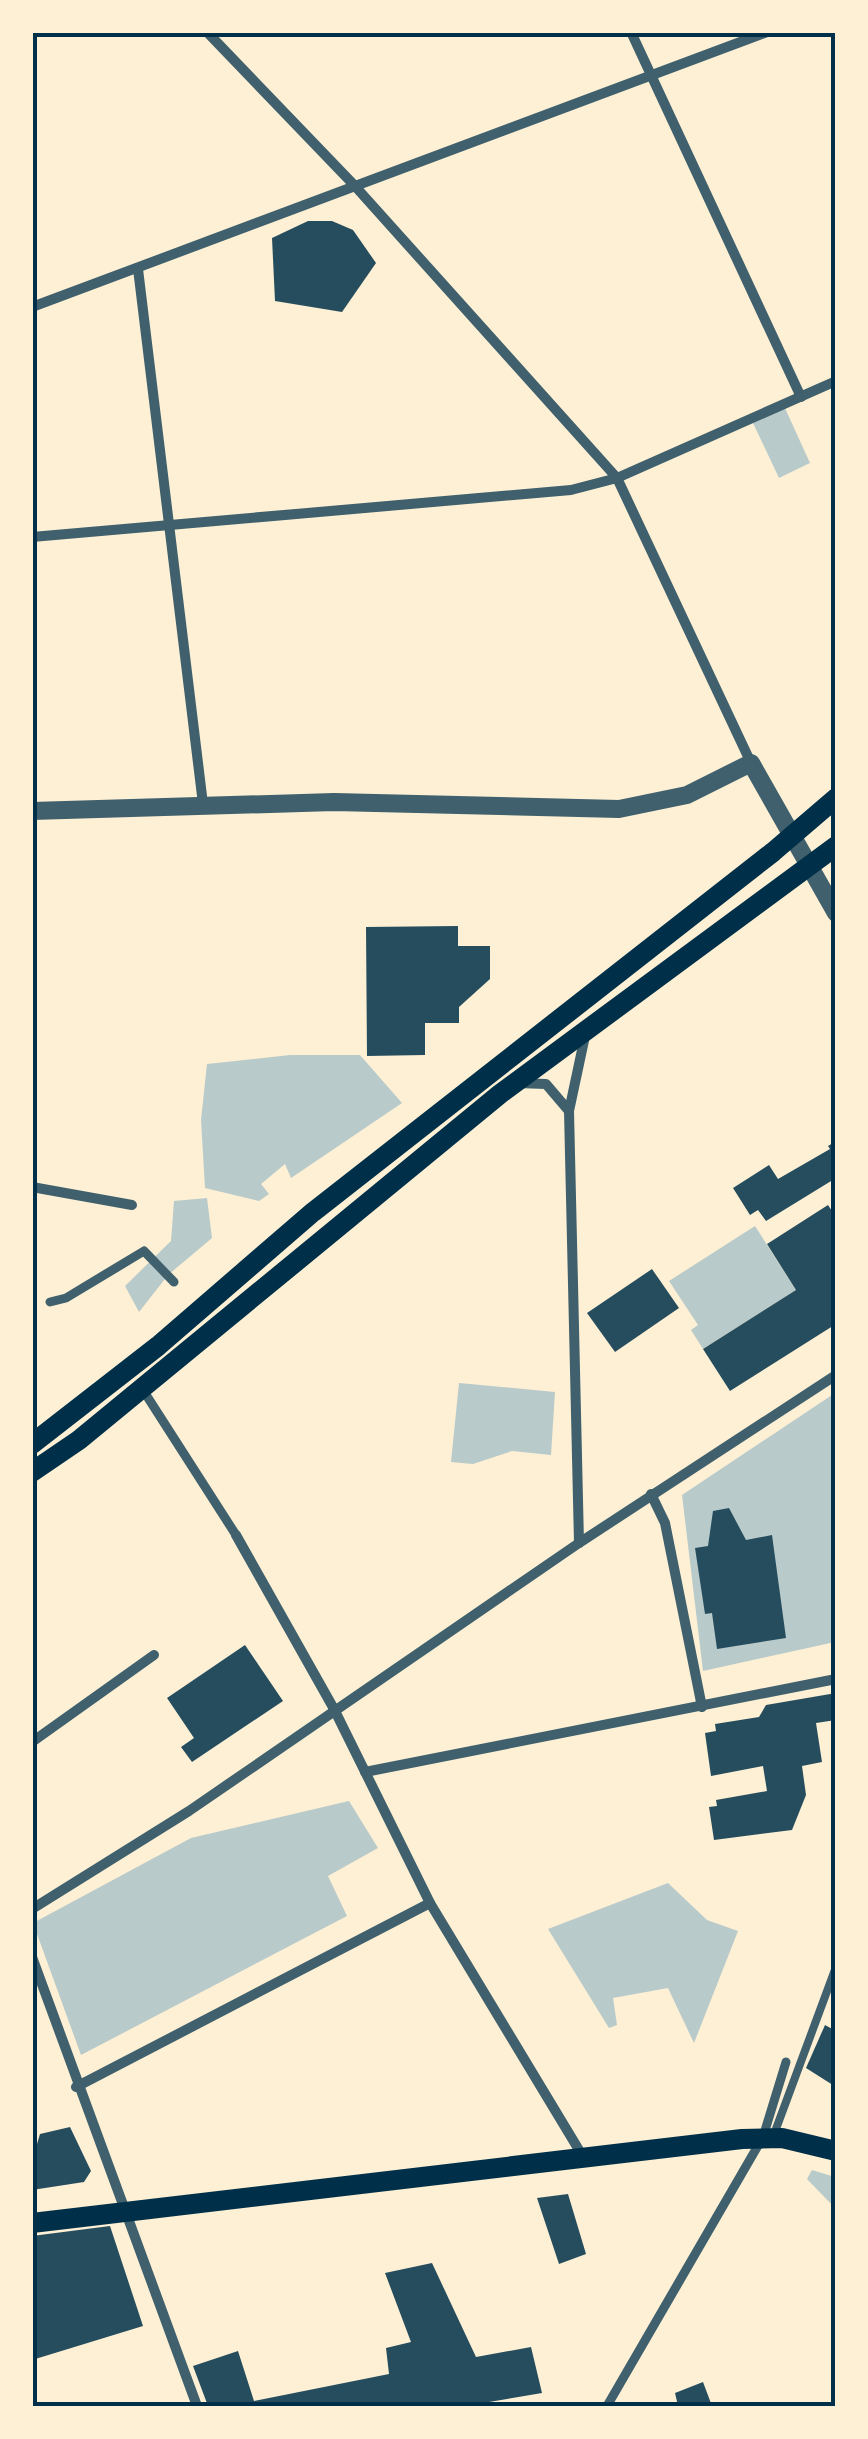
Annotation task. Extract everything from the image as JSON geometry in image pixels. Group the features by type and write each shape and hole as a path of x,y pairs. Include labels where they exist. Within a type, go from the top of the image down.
{"main road":[{"path":"32,1444 158,1346 313,1212 836,798"},
{"path":"32,1472 515,1084 836,846"},
{"path":"32,2223 582,2155 773,2137 836,2151"}],"street":[{"path":"207,32 354,185 617,478 751,763 836,912"},
{"path":"631,32 801,397"},
{"path":"32,307 766,32"},
{"path":"138,269 203,804"},
{"path":"32,536 556,491 617,478 836,381"},
{"path":"32,812 334,802 619,809 687,794 751,763"},
{"path":"579,1543 569,1111 587,1028"},
{"path":"515,1084 546,1084 569,1111"},
{"path":"32,1186 132,1205"},
{"path":"50,1302 66,1298 144,1251 174,1282"},
{"path":"32,1909 188,1811 579,1543 836,1375"},
{"path":"141,1388 236,1535 334,1710 430,1903 582,2155"},
{"path":"652,1494 666,1524 702,1707"},
{"path":"32,1742 154,1655"},
{"path":"366,1772 836,1679"},
{"path":"76,2087 430,1903"},
{"path":"32,1958 76,2087 128,2212 197,2406"},
{"path":"607,2406 773,2137 786,2062"}],"lane":[{"path":"773,2137 836,1967"}],"shaded area":[{"path":"784,406 810,463 779,478 752,421"},
{"path":"290,1055 360,1055 402,1103 291,1178 285,1164 261,1184 269,1194 259,1201 205,1188 201,1120 207,1064"},
{"path":"207,1198 212,1238 168,1275 139,1312 125,1286 171,1241 174,1201"},
{"path":"755,1226 796,1290 703,1349 691,1330 698,1325 669,1281"},
{"path":"459,1383 555,1392 551,1455 512,1451 473,1464 451,1462"},
{"path":"835,1393 835,1642 703,1671 682,1495"},
{"path":"349,1801 378,1848 328,1876 347,1916 81,2055 33,1923 191,1838"},
{"path":"668,1883 707,1920 738,1931 694,2043 668,1988 613,1998 617,2025 609,2028 548,1929"},
{"path":"812,2170 835,2177 835,2208 807,2179"}],"building":[{"path":"308,221 332,221 353,230 376,263 342,312 275,301 272,238"},
{"path":"458,926 458,946 490,946 490,979 459,1007 459,1023 425,1023 425,1055 367,1056 366,927"},
{"path":"836,1141 836,1178 766,1221 758,1210 750,1215 733,1188 769,1165 778,1179 830,1149 828,1146"},
{"path":"828,1205 836,1217 836,1324 730,1391 703,1349 796,1290 767,1244"},
{"path":"652,1269 679,1308 615,1352 587,1313"},
{"path":"729,1508 746,1540 772,1535 786,1638 717,1649 712,1613 705,1614 695,1548 708,1546 713,1511"},
{"path":"245,1645 283,1701 192,1762 181,1747 194,1738 167,1698"},
{"path":"836,1693 836,1720 816,1723 822,1762 802,1766 806,1795 792,1830 714,1840 709,1807 717,1806 716,1800 767,1791 763,1766 711,1776 705,1733 716,1731 715,1724 759,1717 766,1705"},
{"path":"825,2025 836,2031 836,2087 806,2068"},
{"path":"70,2127 91,2171 84,2182 32,2190 32,2144 37,2144 40,2134"},
{"path":"568,2194 586,2254 559,2264 537,2198"},
{"path":"110,2226 143,2326 32,2360 32,2236"},
{"path":"432,2263 476,2357 531,2347 542,2393 465,2406 208,2406 193,2366 238,2351 254,2401 389,2374 386,2348 411,2342 385,2273"},
{"path":"703,2382 712,2406 678,2406 675,2393"}]}
